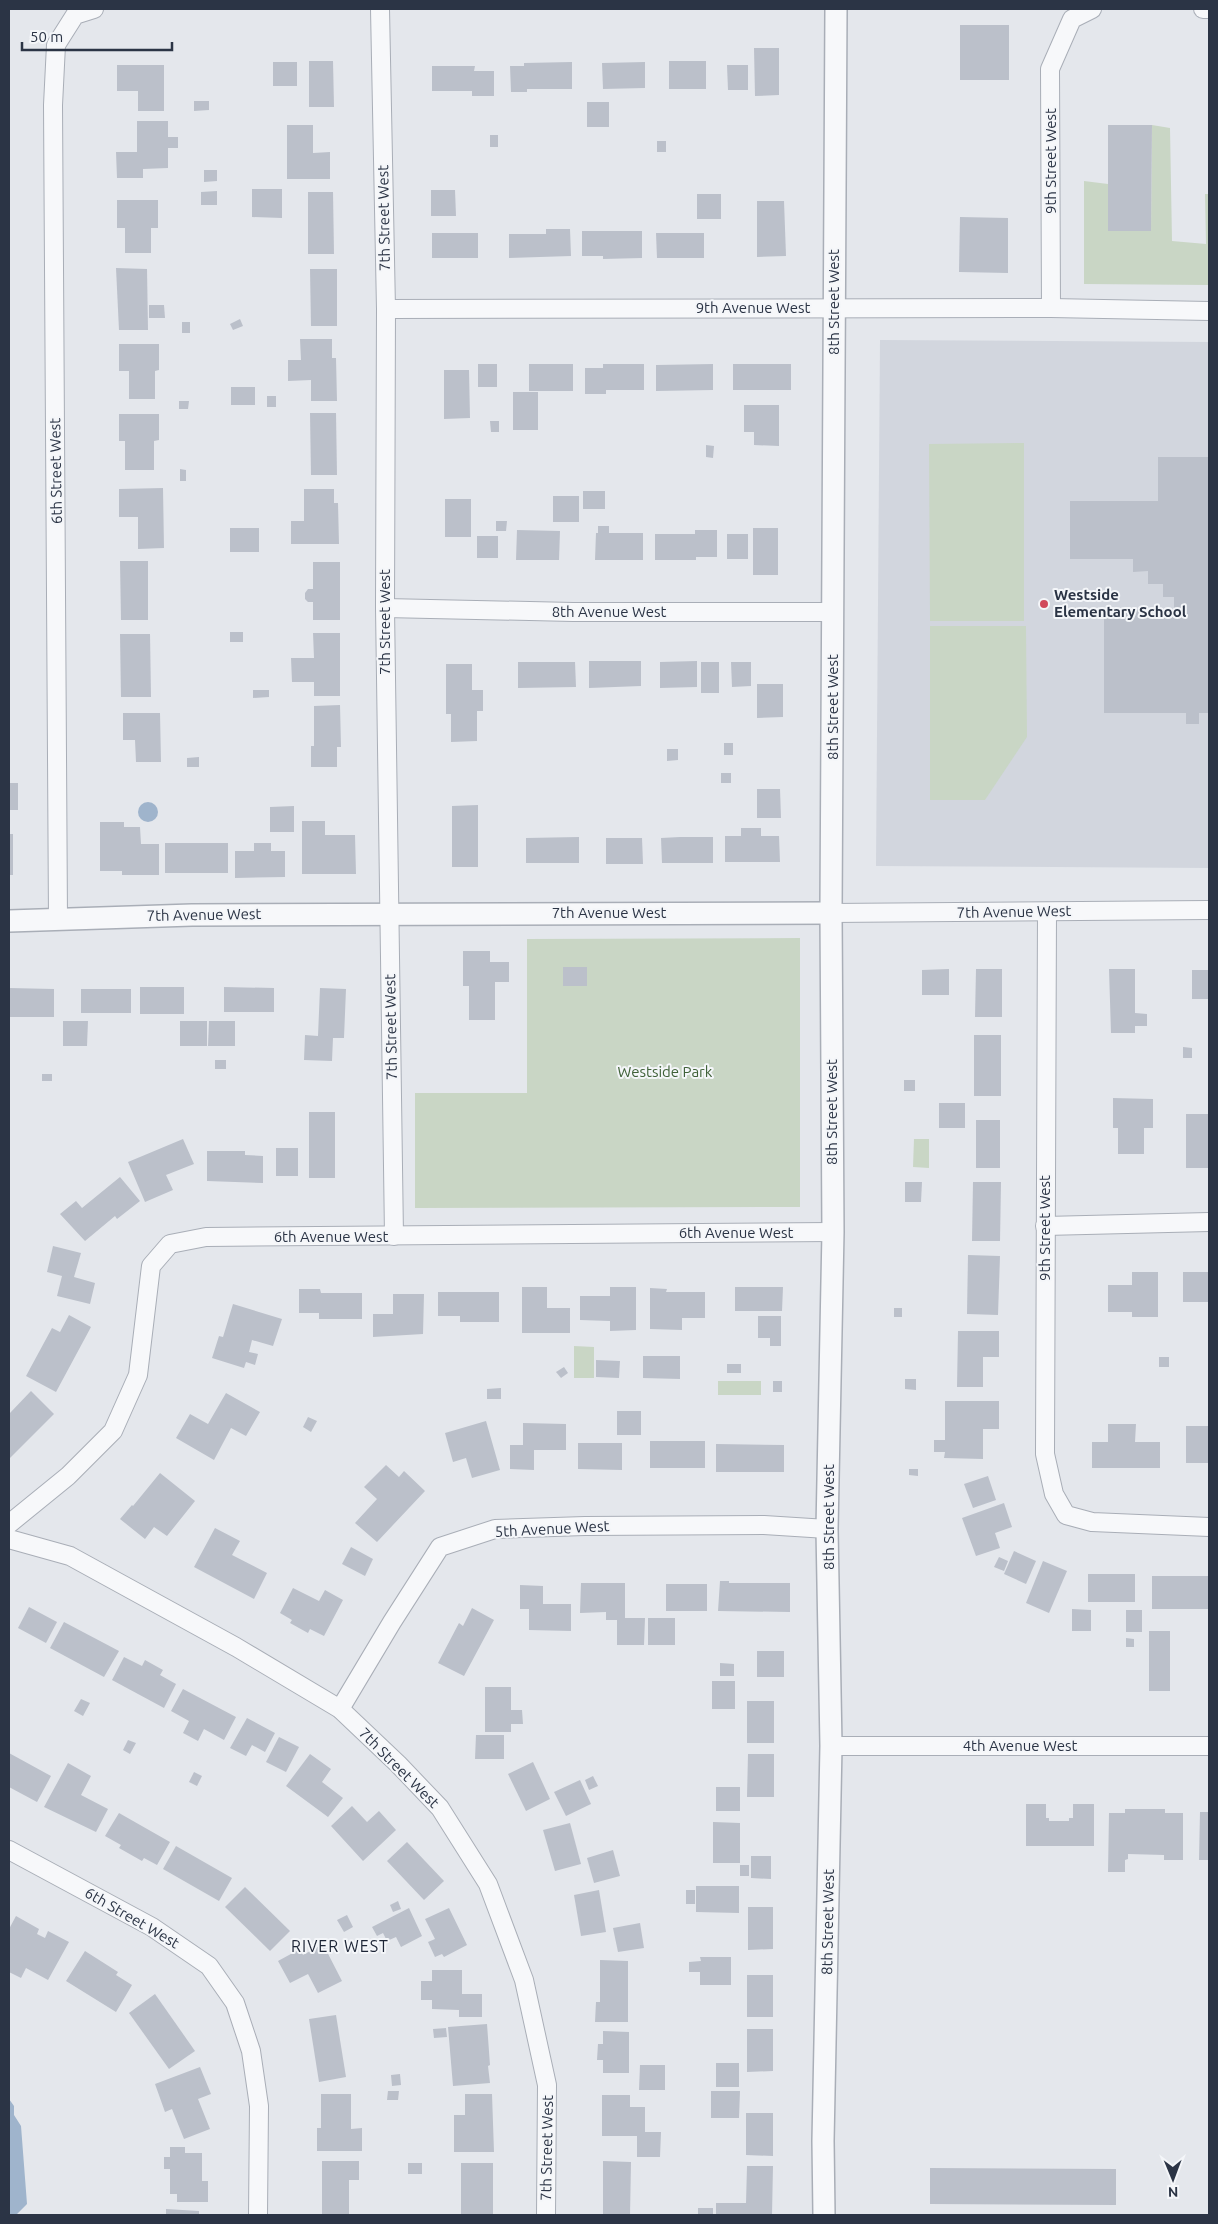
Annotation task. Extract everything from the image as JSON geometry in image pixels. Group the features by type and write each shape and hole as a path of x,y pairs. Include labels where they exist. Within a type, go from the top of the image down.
{"street":[{"name":"6th Street West","path":"58,919 53,105 56,45 74,15 94,9"},
{"name":"7th Street West","path":"380,9 386,309 385,608 394,1236"},
{"name":"8th Street West","path":"824,2215 823,2141 831,1746 828,1529 833,1232 831,913 836,9"},
{"name":"9th Street West","path":"1051,308 1050,69 1072,19 1092,9"},
{"path":"1203,9 1209,9"},
{"name":"9th Avenue West","path":"386,309 1051,308 1209,310"},
{"name":"8th Avenue West","path":"385,608 573,612 833,612"},
{"name":"7th Avenue West","path":"9,920 192,914 831,913 1209,910"},
{"name":"9th Street West","path":"1047,912 1045,1454 1054,1494 1066,1515 1092,1522 1209,1527"},
{"path":"1045,1226 1209,1222"},
{"name":"6th Avenue West","path":"9,1524 68,1476 113,1431 138,1375 151,1266 170,1244 206,1237 833,1232"},
{"name":"5th Avenue West","path":"340,1709 440,1547 495,1529 585,1526 754,1525 828,1529"},
{"name":"7th Street West","path":"9,1539 70,1556 236,1647 340,1709 398,1764 440,1808 488,1884 524,1980 547,2085 546,2215"},
{"name":"4th Avenue West","path":"831,1746 1209,1746"},
{"name":"6th Street West","path":"9,1850 152,1926 209,1966 235,2003 251,2050 259,2106 258,2215"}],"shaded area":[{"name":"Westside Elementary School","path":"880,340 1209,342 1209,868 876,866"}],"green space":[{"path":"1152,125 1170,128 1172,241 1206,244 1205,194 1209,194 1209,285 1084,284 1084,181 1108,184 1108,231 1151,231"},
{"path":"1024,443 1024,621 930,621 929,444"},
{"path":"930,626 1026,626 1027,737 985,800 930,800"},
{"name":"Westside Park","path":"800,938 800,1207 415,1208 415,1093 527,1093 527,939"},
{"path":"914,1139 929,1139 929,1168 913,1167"},
{"path":"574,1346 594,1347 594,1378 574,1378"},
{"path":"718,1381 761,1381 761,1395 718,1395"}],"water":[{"path":"148,802 155,805 158,812 155,819 148,822 141,819 138,812 141,805"},
{"path":"9,2099 14,2106 14,2115 21,2126 27,2204 16,2215 9,2215"}],"building":[{"path":"960,25 1009,25 1009,80 960,80"},
{"path":"754,48 779,48 779,95 755,96"},
{"path":"309,61 333,61 334,107 309,107"},
{"path":"669,61 706,61 706,89 669,89"},
{"path":"273,62 297,62 297,86 273,86"},
{"path":"572,62 572,89 527,89 527,92 511,92 510,66 524,66 524,63"},
{"path":"645,62 645,88 603,89 602,63"},
{"path":"117,65 164,65 164,111 138,111 138,91 117,91"},
{"path":"727,65 748,65 748,90 728,90"},
{"path":"432,66 475,66 474,71 494,71 494,96 472,96 472,91 432,91"},
{"path":"194,101 209,101 209,110 194,111"},
{"path":"587,102 609,102 609,127 587,127"},
{"path":"137,121 168,121 168,137 178,137 178,148 168,148 168,168 143,169 143,178 117,178 116,152 137,152"},
{"path":"287,125 313,125 313,153 330,152 330,179 287,179"},
{"path":"1108,125 1152,125 1151,231 1108,231"},
{"path":"490,135 498,135 498,147 490,147"},
{"path":"657,141 666,141 666,152 657,152"},
{"path":"204,170 217,170 217,181 204,182"},
{"path":"252,189 282,189 282,218 252,217"},
{"path":"431,190 455,190 456,216 431,216"},
{"path":"217,191 217,205 201,205 201,192"},
{"path":"308,192 333,192 334,254 308,254"},
{"path":"697,194 721,194 721,219 697,219"},
{"path":"117,200 158,200 158,228 151,228 151,253 125,253 125,228 117,228"},
{"path":"757,201 784,201 786,256 757,257"},
{"path":"960,217 1008,218 1008,273 959,272"},
{"path":"546,229 570,229 571,256 509,258 509,234 546,234"},
{"path":"582,231 642,231 642,258 603,259 603,256 582,256"},
{"path":"432,233 478,233 478,258 432,258"},
{"path":"656,233 704,233 704,258 657,258"},
{"path":"116,268 147,269 148,330 119,330"},
{"path":"310,269 337,269 337,326 311,326"},
{"path":"149,305 164,305 165,318 149,318"},
{"path":"240,319 243,326 233,330 230,324"},
{"path":"182,322 190,322 190,333 182,333"},
{"path":"300,339 332,339 332,358 336,358 337,401 311,401 311,380 288,381 288,360 301,360"},
{"path":"119,344 159,344 159,370 155,371 155,399 129,399 129,371 119,371"},
{"path":"478,364 497,364 497,387 478,387"},
{"path":"529,364 573,364 573,391 529,391"},
{"path":"603,364 644,364 644,390 606,390 606,394 585,394 585,368 603,368"},
{"path":"713,364 713,390 656,391 656,365"},
{"path":"733,364 791,364 791,390 733,390"},
{"path":"444,370 469,370 470,418 444,419"},
{"path":"231,387 255,387 255,405 231,405"},
{"path":"513,392 538,392 538,430 513,430"},
{"path":"267,396 276,396 276,407 267,407"},
{"path":"179,401 189,401 188,409 179,409"},
{"path":"744,405 779,405 779,446 754,445 754,432 744,432"},
{"path":"310,413 336,413 337,475 311,475"},
{"path":"119,414 159,414 159,440 154,441 154,470 125,470 125,441 119,441"},
{"path":"490,421 499,421 499,432 491,432"},
{"path":"706,445 714,446 713,458 706,457"},
{"path":"1158,457 1209,457 1209,713 1199,713 1199,724 1186,724 1186,713 1104,713 1104,609 1174,609 1174,597 1163,597 1163,584 1148,584 1148,571 1133,572 1133,559 1070,559 1070,501 1158,501"},
{"path":"180,469 186,470 186,481 180,481"},
{"path":"163,488 164,548 138,549 138,517 119,517 119,489"},
{"path":"304,489 334,489 334,503 338,503 339,544 291,544 291,521 304,521"},
{"path":"583,491 605,491 605,509 583,509"},
{"path":"553,496 579,496 579,522 553,522"},
{"path":"445,499 471,499 471,537 445,537"},
{"path":"496,521 507,521 506,531 496,531"},
{"path":"598,526 609,526 609,533 643,533 643,560 595,560"},
{"path":"230,528 259,528 259,552 230,552"},
{"path":"753,528 778,528 778,575 753,575"},
{"path":"517,530 560,531 559,560 516,560"},
{"path":"695,530 717,530 717,557 696,557 696,560 655,560 655,534 695,534"},
{"path":"727,534 748,534 748,559 727,559"},
{"path":"477,536 498,536 498,558 477,558"},
{"path":"120,561 148,561 148,620 121,620"},
{"path":"313,562 340,562 340,620 313,620 313,602 308,602 305,599 305,593 308,589 313,589"},
{"path":"230,632 243,632 243,642 230,642"},
{"path":"313,633 340,633 340,696 314,696 314,682 292,682 291,658 314,658"},
{"path":"120,634 150,634 151,697 121,697"},
{"path":"589,661 641,661 641,686 589,688"},
{"path":"697,661 697,687 660,688 660,662"},
{"path":"518,662 575,662 576,687 518,688"},
{"path":"701,662 719,662 719,693 701,693"},
{"path":"731,662 751,662 751,686 732,687"},
{"path":"446,664 472,664 472,690 483,690 483,711 477,711 477,741 451,742 451,714 446,714"},
{"path":"757,684 783,684 783,717 757,718"},
{"path":"253,690 269,690 269,697 253,698"},
{"path":"340,705 341,747 337,747 337,767 311,767 311,746 314,746 314,706"},
{"path":"123,713 160,713 161,762 136,762 135,740 123,740"},
{"path":"724,743 733,743 733,755 724,755"},
{"path":"667,749 678,749 678,760 667,761"},
{"path":"199,757 199,767 187,767 187,758"},
{"path":"721,773 731,773 731,783 721,783"},
{"path":"9,783 18,783 18,810 9,810"},
{"path":"757,789 780,789 781,818 757,818"},
{"path":"478,805 478,867 452,867 452,806"},
{"path":"294,806 294,832 270,832 270,807"},
{"path":"302,821 325,821 325,835 355,835 356,874 302,874"},
{"path":"100,822 124,822 124,827 140,827 141,844 159,844 159,875 122,875 122,871 100,871"},
{"path":"741,828 761,828 761,836 779,836 780,862 725,862 725,836 741,836"},
{"path":"9,834 13,834 13,875 9,875"},
{"path":"579,837 579,863 526,863 526,838"},
{"path":"713,837 713,863 662,863 661,838"},
{"path":"606,838 642,838 643,864 606,864"},
{"path":"165,843 228,843 228,873 165,873"},
{"path":"254,843 271,843 271,851 285,851 285,877 235,878 235,851 254,851"},
{"path":"463,951 490,951 490,962 509,962 509,982 495,982 495,1020 469,1020 469,986 463,986"},
{"path":"563,967 587,967 587,986 563,986"},
{"path":"949,969 949,995 922,995 922,970"},
{"path":"976,969 1002,969 1002,1017 975,1017"},
{"path":"1109,969 1135,969 1135,1013 1147,1014 1147,1026 1135,1026 1135,1033 1111,1033"},
{"path":"1192,970 1209,970 1209,999 1192,999"},
{"path":"140,987 184,987 184,1014 140,1014"},
{"path":"224,987 274,988 274,1012 224,1012"},
{"path":"9,988 54,989 54,1017 9,1017"},
{"path":"320,988 346,989 344,1038 333,1038 332,1061 304,1060 305,1035 318,1036"},
{"path":"81,989 131,989 131,1013 81,1013"},
{"path":"63,1021 88,1021 87,1046 63,1046"},
{"path":"180,1021 207,1021 207,1046 180,1046"},
{"path":"209,1021 235,1021 235,1046 208,1046"},
{"path":"974,1035 1001,1035 1001,1096 974,1096"},
{"path":"1183,1047 1192,1048 1192,1058 1183,1058"},
{"path":"215,1060 226,1060 226,1069 215,1069"},
{"path":"42,1074 52,1074 52,1081 42,1081"},
{"path":"904,1080 915,1080 915,1091 904,1091"},
{"path":"1113,1098 1153,1099 1153,1128 1144,1128 1144,1154 1118,1154 1118,1128 1113,1128"},
{"path":"939,1103 965,1103 965,1128 939,1128"},
{"path":"309,1112 335,1112 335,1178 309,1178"},
{"path":"1186,1114 1209,1114 1209,1168 1186,1168"},
{"path":"976,1120 1000,1120 1000,1168 976,1168"},
{"path":"183,1139 194,1164 166,1175 173,1190 145,1202 128,1162"},
{"path":"276,1148 298,1148 298,1176 276,1176"},
{"path":"207,1151 245,1151 245,1155 263,1156 263,1183 207,1181"},
{"path":"120,1177 140,1201 117,1219 115,1216 85,1241 60,1214 76,1201 82,1208"},
{"path":"905,1182 922,1182 921,1202 905,1202"},
{"path":"973,1182 1001,1182 1000,1241 972,1241"},
{"path":"53,1246 81,1253 74,1277 95,1283 90,1304 57,1296 62,1276 47,1272"},
{"path":"968,1255 1000,1256 998,1315 967,1314"},
{"path":"1132,1272 1158,1272 1158,1317 1132,1317 1132,1312 1108,1312 1108,1285 1132,1285"},
{"path":"1183,1272 1209,1272 1209,1302 1183,1302"},
{"path":"522,1287 547,1287 547,1308 570,1308 570,1333 522,1333"},
{"path":"610,1287 636,1287 636,1330 610,1331 610,1321 580,1320 580,1296 610,1296"},
{"path":"735,1287 783,1287 782,1311 735,1311"},
{"path":"650,1288 667,1289 666,1292 705,1292 705,1318 682,1318 682,1330 650,1329"},
{"path":"299,1289 320,1289 321,1293 362,1293 362,1319 319,1319 319,1313 299,1313"},
{"path":"438,1292 499,1292 499,1322 460,1322 460,1316 438,1316"},
{"path":"393,1294 424,1294 423,1334 373,1337 373,1314 393,1314"},
{"path":"233,1304 282,1319 273,1346 252,1340 249,1352 258,1354 255,1365 246,1362 244,1368 212,1358 219,1336 223,1337"},
{"path":"894,1308 902,1308 902,1317 894,1317"},
{"path":"69,1315 91,1327 56,1392 26,1376 52,1328 60,1332"},
{"path":"758,1316 781,1316 781,1346 770,1346 770,1338 758,1338"},
{"path":"958,1331 999,1331 999,1357 983,1357 983,1387 957,1387"},
{"path":"643,1356 680,1356 680,1379 643,1378"},
{"path":"1159,1357 1169,1357 1169,1367 1159,1367"},
{"path":"596,1360 620,1361 619,1378 596,1377"},
{"path":"727,1364 741,1364 741,1373 727,1373"},
{"path":"564,1367 568,1373 561,1378 556,1372"},
{"path":"905,1379 916,1379 916,1390 905,1389"},
{"path":"773,1381 782,1381 782,1392 773,1392"},
{"path":"501,1388 501,1399 487,1399 487,1389"},
{"path":"31,1391 54,1414 9,1459 9,1414"},
{"path":"226,1393 260,1412 246,1436 231,1428 214,1460 176,1438 190,1414 208,1424"},
{"path":"945,1401 999,1401 999,1429 983,1429 983,1459 944,1458 945,1452 934,1452 934,1440 945,1440"},
{"path":"617,1411 641,1411 641,1435 617,1435"},
{"path":"308,1417 317,1421 311,1432 303,1427"},
{"path":"486,1421 500,1470 472,1478 466,1458 453,1462 445,1433"},
{"path":"523,1423 566,1424 566,1450 534,1450 534,1470 510,1469 510,1445 523,1445"},
{"path":"1108,1424 1136,1424 1135,1442 1160,1442 1160,1468 1092,1468 1092,1442 1108,1442"},
{"path":"1186,1426 1209,1426 1209,1463 1186,1463"},
{"path":"650,1441 705,1441 705,1468 650,1468"},
{"path":"578,1443 622,1443 622,1470 578,1469"},
{"path":"716,1444 784,1445 784,1472 716,1472"},
{"path":"386,1465 399,1477 404,1471 425,1491 377,1542 355,1523 377,1499 364,1487"},
{"path":"909,1469 918,1469 918,1476 909,1475"},
{"path":"160,1473 195,1501 167,1536 154,1527 145,1539 120,1519"},
{"path":"988,1476 996,1500 973,1508 964,1484"},
{"path":"1004,1503 1012,1527 995,1533 1000,1548 976,1556 962,1518"},
{"path":"215,1528 240,1541 232,1555 267,1573 254,1599 194,1567"},
{"path":"351,1547 373,1559 365,1576 342,1564"},
{"path":"1014,1551 1036,1561 1026,1584 1004,1574"},
{"path":"999,1557 1008,1561 1004,1571 994,1567"},
{"path":"1043,1561 1067,1571 1049,1613 1026,1603"},
{"path":"1088,1574 1135,1574 1135,1602 1088,1602"},
{"path":"1152,1576 1209,1576 1209,1609 1152,1609"},
{"path":"720,1581 729,1581 729,1583 790,1583 790,1612 718,1611"},
{"path":"581,1583 625,1583 625,1618 645,1618 644,1645 617,1645 617,1620 606,1620 606,1612 580,1613"},
{"path":"666,1584 707,1584 707,1611 666,1611"},
{"path":"520,1585 543,1586 543,1604 571,1604 571,1631 529,1630 529,1609 520,1609"},
{"path":"293,1588 319,1601 325,1590 343,1600 324,1636 310,1629 308,1633 290,1623 292,1620 280,1613"},
{"path":"29,1607 57,1622 46,1643 18,1628"},
{"path":"472,1608 494,1620 464,1676 438,1663 459,1623 463,1626"},
{"path":"1072,1609 1091,1610 1091,1631 1072,1631"},
{"path":"1126,1610 1142,1610 1142,1632 1126,1632"},
{"path":"648,1618 675,1618 675,1645 648,1645"},
{"path":"64,1622 119,1651 104,1677 50,1648"},
{"path":"1149,1631 1170,1631 1170,1691 1149,1691"},
{"path":"1126,1638 1134,1639 1134,1647 1126,1647"},
{"path":"757,1651 784,1651 784,1677 757,1677"},
{"path":"124,1657 142,1666 145,1660 163,1670 160,1675 176,1684 164,1708 112,1680"},
{"path":"720,1663 734,1664 734,1676 720,1676"},
{"path":"712,1681 735,1681 735,1709 712,1709"},
{"path":"485,1687 511,1687 511,1710 522,1710 523,1724 511,1724 511,1732 485,1732"},
{"path":"183,1689 236,1717 224,1740 204,1729 198,1741 183,1733 189,1721 171,1711"},
{"path":"81,1699 90,1703 83,1716 74,1711"},
{"path":"747,1701 774,1701 774,1743 747,1743"},
{"path":"247,1718 275,1733 265,1752 252,1745 246,1756 230,1748"},
{"path":"476,1735 504,1735 504,1759 475,1759"},
{"path":"279,1737 299,1747 286,1772 266,1762"},
{"path":"128,1740 136,1743 130,1754 123,1750"},
{"path":"9,1753 51,1776 37,1802 9,1787"},
{"path":"310,1754 331,1769 322,1782 343,1798 328,1817 286,1786"},
{"path":"748,1754 774,1754 774,1797 747,1797"},
{"path":"533,1762 550,1799 526,1811 508,1774"},
{"path":"68,1763 91,1776 81,1795 108,1809 96,1832 44,1807"},
{"path":"194,1772 202,1776 197,1786 189,1782"},
{"path":"593,1776 598,1786 589,1790 585,1780"},
{"path":"580,1780 591,1804 566,1816 554,1792"},
{"path":"716,1787 740,1787 740,1811 716,1811"},
{"path":"1026,1804 1046,1804 1046,1818 1049,1818 1049,1821 1069,1821 1069,1818 1073,1818 1073,1804 1094,1804 1094,1846 1026,1846"},
{"path":"352,1806 367,1822 379,1811 396,1830 363,1861 331,1826"},
{"path":"1125,1809 1165,1809 1165,1813 1183,1813 1183,1860 1164,1860 1164,1855 1128,1854 1128,1859 1125,1860 1125,1872 1108,1872 1109,1813 1125,1813"},
{"path":"1200,1812 1209,1812 1209,1860 1199,1860"},
{"path":"119,1813 170,1842 157,1865 144,1858 142,1861 119,1848 121,1845 105,1836"},
{"path":"713,1822 740,1823 740,1863 713,1863"},
{"path":"570,1823 581,1864 555,1871 543,1830"},
{"path":"407,1842 444,1881 424,1900 387,1861"},
{"path":"176,1846 232,1878 219,1901 163,1869"},
{"path":"613,1850 620,1876 594,1883 587,1858"},
{"path":"751,1856 771,1856 771,1879 751,1878"},
{"path":"740,1865 749,1865 749,1876 740,1876"},
{"path":"696,1886 739,1886 739,1913 696,1912"},
{"path":"245,1887 290,1931 270,1951 225,1907"},
{"path":"599,1890 606,1932 581,1936 574,1895"},
{"path":"686,1890 695,1890 695,1904 686,1904"},
{"path":"398,1901 401,1909 393,1912 390,1905"},
{"path":"748,1907 773,1907 773,1949 748,1950"},
{"path":"409,1908 422,1936 401,1947 396,1937 387,1941 383,1933 377,1936 372,1927"},
{"path":"449,1908 467,1945 444,1957 442,1954 435,1957 428,1942 435,1939 425,1919"},
{"path":"347,1915 353,1927 344,1932 337,1920"},
{"path":"16,1916 39,1929 37,1934 45,1938 48,1931 69,1942 48,1980 26,1968 21,1978 9,1972 9,1929"},
{"path":"640,1923 644,1948 618,1952 613,1928"},
{"path":"323,1944 342,1981 318,1993 308,1974 290,1983 278,1961 300,1949 303,1955"},
{"path":"85,1951 118,1972 116,1975 132,1985 116,2012 66,1981"},
{"path":"700,1957 731,1957 731,1985 700,1985 700,1972 689,1972 689,1962 701,1961"},
{"path":"600,1960 628,1961 628,2022 595,2022 596,2002 600,2002"},
{"path":"432,1970 462,1970 462,1994 482,1994 482,2017 459,2017 459,2010 432,2009 432,2000 421,2000 421,1981 432,1981"},
{"path":"747,1975 773,1975 773,2017 747,2017"},
{"path":"155,1994 195,2051 169,2069 129,2013"},
{"path":"336,2015 346,2077 319,2082 309,2019"},
{"path":"487,2024 490,2083 453,2086 448,2027"},
{"path":"446,2028 447,2037 434,2038 433,2029"},
{"path":"747,2029 773,2029 773,2071 747,2072"},
{"path":"603,2031 629,2032 629,2073 603,2073 603,2060 597,2060 598,2044 603,2044"},
{"path":"716,2063 739,2063 739,2087 716,2087"},
{"path":"640,2065 665,2065 665,2090 639,2090"},
{"path":"200,2067 211,2094 198,2099 210,2129 184,2139 172,2109 165,2112 155,2084"},
{"path":"400,2074 401,2085 392,2086 391,2075"},
{"path":"388,2091 399,2091 398,2100 387,2100"},
{"path":"711,2091 740,2091 739,2118 711,2118"},
{"path":"321,2094 351,2094 351,2129 362,2128 362,2151 317,2151 317,2128 321,2128"},
{"path":"465,2094 492,2094 494,2152 454,2152 454,2115 465,2115"},
{"path":"602,2095 630,2095 630,2107 645,2107 645,2132 661,2132 660,2157 637,2157 637,2136 602,2136"},
{"path":"746,2113 773,2113 773,2156 746,2155"},
{"path":"170,2147 185,2147 185,2153 202,2153 202,2181 208,2181 208,2202 177,2202 177,2194 170,2194 170,2169 164,2169 164,2157 170,2157"},
{"path":"322,2161 359,2161 359,2180 349,2180 349,2215 322,2215"},
{"path":"603,2161 631,2162 630,2215 603,2215"},
{"path":"408,2163 422,2163 422,2174 408,2174"},
{"path":"461,2163 493,2163 493,2215 461,2215"},
{"path":"747,2166 773,2166 772,2215 716,2215 716,2203 746,2203"},
{"path":"930,2168 1116,2169 1116,2205 930,2204"},
{"path":"698,2208 713,2208 713,2215 698,2215"},
{"path":"166,2209 199,2211 199,2215 166,2215"}],"place":[{"name":"Westside Elementary School","path":"1044,604"}],"district":[{"name":"RIVER WEST","path":"340,1946"}]}
